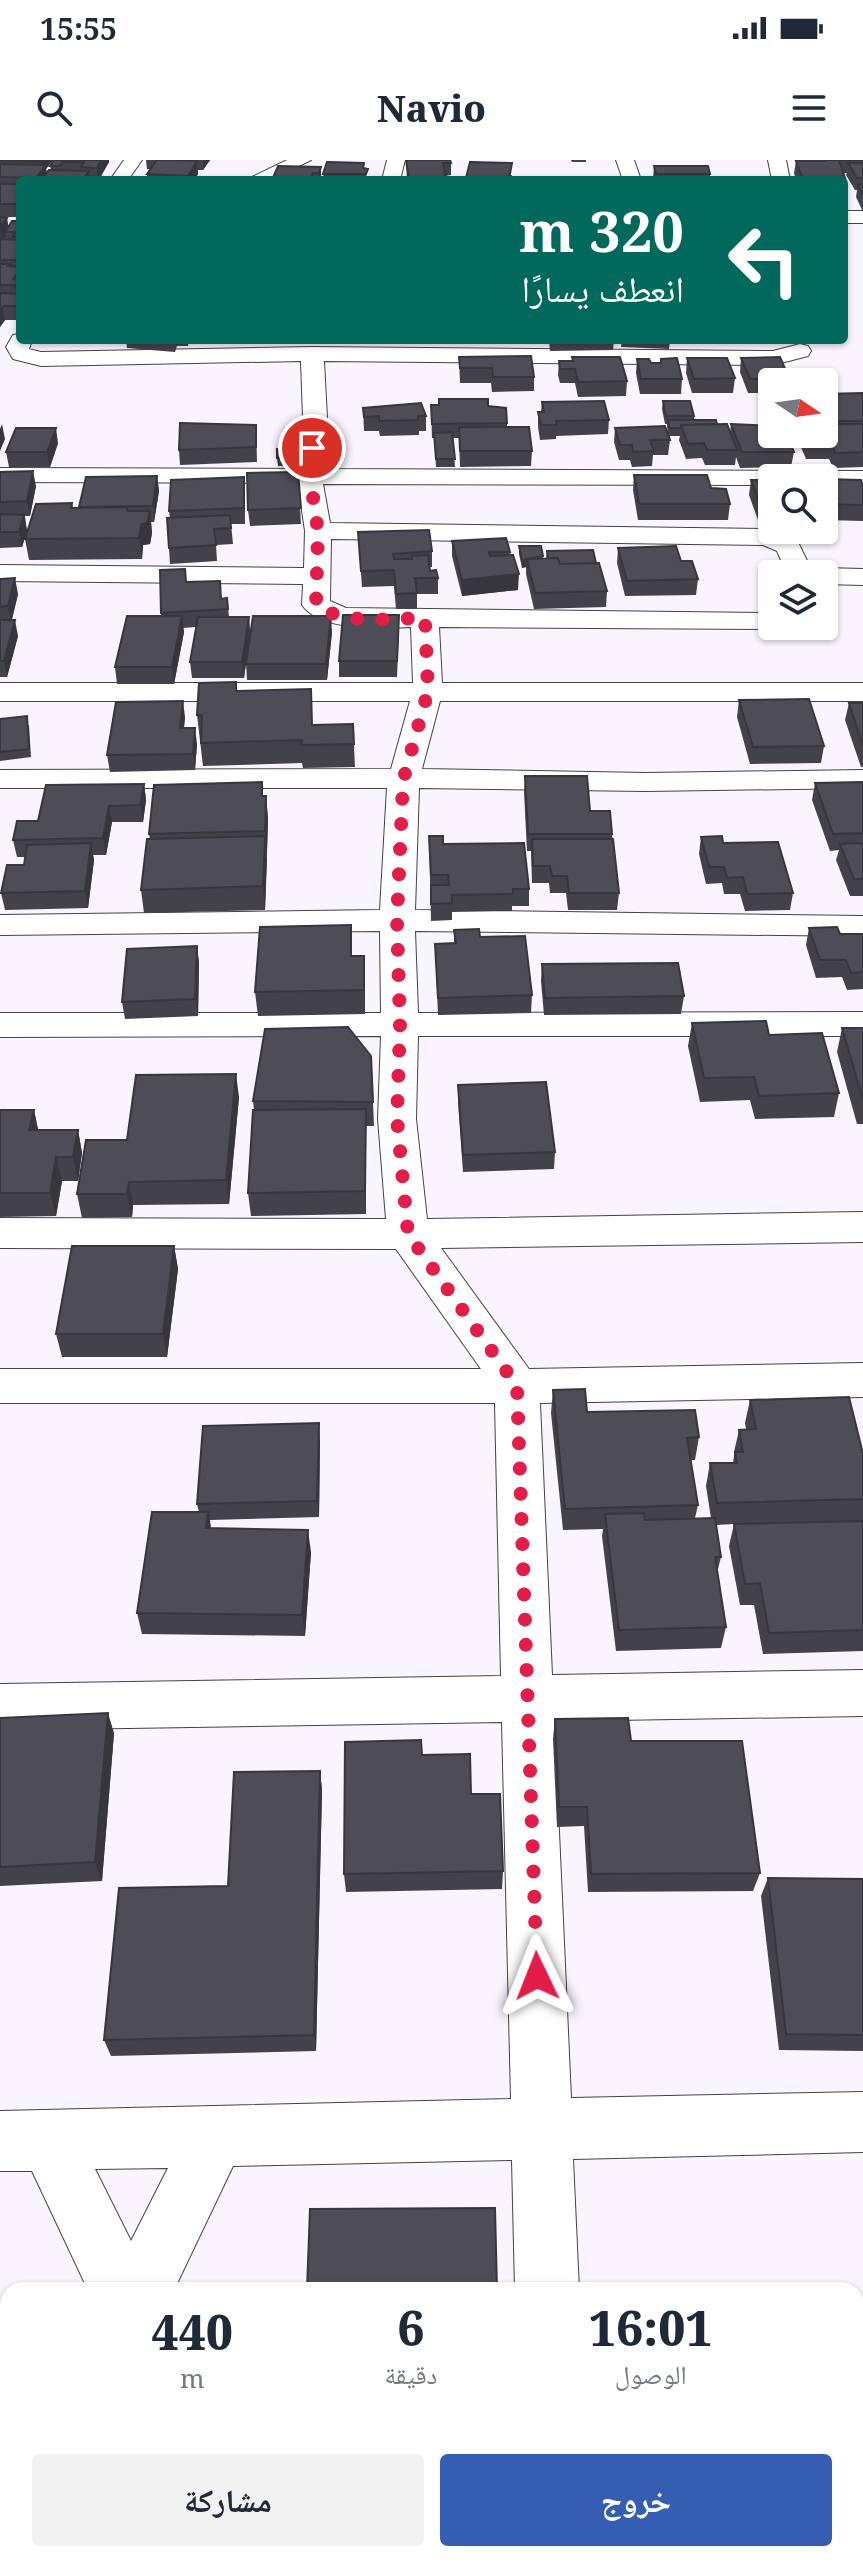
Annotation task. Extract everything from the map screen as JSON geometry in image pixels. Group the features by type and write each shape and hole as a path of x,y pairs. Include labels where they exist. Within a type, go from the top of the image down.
{"street":[{"path":"264,176 302,160"},
{"path":"19,344 21,354 41,359 312,354 351,347 692,348 773,358 800,351"},
{"path":"312,354 315,418 310,477 318,531 316,605 324,611 355,618 758,621"},
{"path":"0,475 863,478"},
{"path":"318,531 767,537 788,546 794,560"},
{"path":"0,573 319,576"},
{"path":"838,576 863,577"},
{"path":"425,618 428,691 403,781 397,920 400,1025 397,1119 408,1234 517,1386 547,2282"},
{"path":"0,692 863,692"},
{"path":"0,779 863,779"},
{"path":"0,925 397,920 863,926"},
{"path":"0,1025 863,1024"},
{"path":"0,1233 408,1234 863,1227"},
{"path":"0,1386 517,1386 863,1380"},
{"path":"0,1707 863,1693"},
{"path":"24,2141 863,2122"},
{"path":"144,2282 216,2136"},
{"path":"24,2141 116,2282"}],"building":[{"path":"0,160 42,160 41,162"},
{"path":"54,160 101,160 97,168 81,167 84,162 62,162 60,166 50,166"},
{"path":"157,160 197,161 188,176 147,174"},
{"path":"406,160 450,160 451,163 443,163 445,176 409,176"},
{"path":"839,160 844,176 802,176 796,161"},
{"path":"327,162 364,163 363,168 368,169 366,174 323,174"},
{"path":"470,162 512,163 510,176 466,176"},
{"path":"848,163 863,163 863,178 857,178"},
{"path":"0,164 46,165 38,176 0,177"},
{"path":"278,166 321,167 319,173 313,173 312,176 274,176"},
{"path":"654,166 708,166 710,174 656,174"},
{"path":"49,170 89,171 86,176 44,176"},
{"path":"0,184 16,184 16,204 0,204"},
{"path":"12,221 16,221 16,232 5,232"},
{"path":"0,239 16,240 16,260 0,260"},
{"path":"0,264 16,267 13,279 16,280 16,285 0,285"},
{"path":"0,293 16,294 16,306 3,306 0,310"},
{"path":"531,356 534,377 493,377 492,368 460,368 459,357"},
{"path":"572,357 620,357 627,381 578,382 575,369 560,369 559,361 573,361"},
{"path":"780,357 785,368 758,368 758,379 750,379 741,358"},
{"path":"677,358 682,379 641,379 637,359 661,363 661,359"},
{"path":"687,358 727,358 735,378 694,379"},
{"path":"863,393 863,421 838,421 838,394"},
{"path":"439,399 488,399 488,406 506,408 507,423 432,424 431,405 439,405"},
{"path":"604,401 609,420 556,421 557,425 541,425 538,412 544,412 542,402"},
{"path":"663,401 690,401 694,416 666,416"},
{"path":"421,403 426,416 418,416 418,420 379,421 379,416 364,417 363,408"},
{"path":"668,420 716,420 717,424 669,428"},
{"path":"180,423 256,425 256,447 179,450"},
{"path":"727,424 737,450 707,450 704,443 688,444 681,425"},
{"path":"731,424 758,425 758,448 792,448 794,452 742,452"},
{"path":"838,424 863,424 863,452 835,453 833,448 838,448"},
{"path":"665,426 670,440 650,440 654,451 633,452 632,445 620,445 615,428"},
{"path":"459,427 529,427 532,451 460,451"},
{"path":"16,428 56,428 47,452 6,452"},
{"path":"452,432 455,459 436,459 434,433"},
{"path":"277,449 295,449 294,458 277,458"},
{"path":"33,471 27,501 0,502 0,472"},
{"path":"298,472 301,508 248,510 247,473"},
{"path":"634,475 707,475 711,488 726,489 730,504 639,504"},
{"path":"157,476 153,506 79,507 86,477"},
{"path":"244,477 244,508 169,511 171,480"},
{"path":"838,479 861,480 863,505 838,504"},
{"path":"751,480 758,480 758,499"},
{"path":"72,503 71,508 126,507 128,511 150,511 147,523 141,524 139,538 25,539 36,504"},
{"path":"0,514 24,515 19,532 0,532"},
{"path":"230,515 231,528 214,529 216,545 169,548 167,518"},
{"path":"429,530 432,551 393,554 394,559 428,555 430,571 436,570 438,578 415,578 417,593 396,594 394,570 361,571 358,532"},
{"path":"506,538 510,552 489,552 490,556 513,555 519,574 462,580 452,541"},
{"path":"519,546 541,546 543,556 522,560"},
{"path":"676,546 681,561 692,561 698,579 627,581 618,548"},
{"path":"593,550 596,563 560,564 558,558 548,558 547,551"},
{"path":"558,558 560,564 599,563 607,591 535,593 527,559"},
{"path":"185,569 186,582 220,581 221,599 227,598 228,609 161,613 160,570"},
{"path":"15,578 8,606 0,607 0,579"},
{"path":"343,615 399,615 397,661 339,661"},
{"path":"127,616 182,616 172,667 115,667"},
{"path":"253,616 331,616 326,664 246,664"},
{"path":"198,617 249,617 242,662 190,662"},
{"path":"0,620 15,620 4,661 0,661"},
{"path":"236,682 236,691 311,689 312,725 353,724 354,744 301,745 302,740 201,743 202,715 197,715 199,683"},
{"path":"809,699 824,746 753,747 739,700"},
{"path":"183,701 180,728 195,728 193,754 107,755 116,702"},
{"path":"849,703 863,703 863,746"},
{"path":"27,716 29,749 0,752 0,719"},
{"path":"525,776 587,776 590,811 610,811 612,834 528,834"},
{"path":"262,782 262,796 266,796 265,831 149,834 154,785"},
{"path":"863,782 863,833 833,834 815,783"},
{"path":"144,784 140,805 109,806 103,838 13,840 17,821 38,821 46,785"},
{"path":"265,836 263,886 141,890 147,839"},
{"path":"429,836 443,836 443,844 524,843 529,889 513,889 513,894 452,895 452,903 431,904 431,885 449,885 448,875 431,875"},
{"path":"722,836 723,843 778,842 793,893 747,894 743,877 727,878 724,867 709,867 701,837"},
{"path":"532,839 613,839 619,893 569,893 567,876 552,876 550,866 533,866"},
{"path":"91,843 85,891 1,893 7,865 24,865 27,845"},
{"path":"863,843 863,879 854,879 840,844"},
{"path":"351,925 351,956 364,956 364,990 255,992 260,927"},
{"path":"837,927 840,934 863,934 863,972 851,973 846,960 820,960 809,928"},
{"path":"479,929 480,937 525,936 532,995 438,998 435,944 456,943 454,930"},
{"path":"197,946 195,999 122,1002 127,949"},
{"path":"678,963 684,996 545,998 542,964"},
{"path":"766,1021 769,1035 822,1033 839,1093 759,1096 754,1077 704,1078 692,1023"},
{"path":"348,1027 371,1056 373,1102 253,1101 265,1029"},
{"path":"842,1028 863,1028 863,1100"},
{"path":"236,1074 226,1180 129,1182 127,1194 77,1194 86,1140 127,1140 136,1075"},
{"path":"546,1082 555,1152 463,1155 458,1085"},
{"path":"366,1109 365,1191 248,1193 253,1110"},
{"path":"0,1110 34,1110 29,1130 78,1130 73,1157 56,1157 50,1193 0,1193"},
{"path":"72,1246 174,1246 163,1334 56,1334"},
{"path":"585,1389 587,1412 695,1410 699,1437 687,1438 698,1505 565,1509 553,1390"},
{"path":"849,1397 863,1454 863,1499 717,1503 710,1463 737,1463 735,1452 743,1452 739,1430 756,1429 750,1400"},
{"path":"319,1423 317,1501 197,1504 203,1426"},
{"path":"152,1512 208,1512 206,1528 308,1530 302,1615 137,1613"},
{"path":"644,1513 645,1520 715,1518 721,1557 715,1557 726,1627 619,1630 605,1514"},
{"path":"863,1521 863,1630 769,1633 760,1583 745,1584 734,1524"},
{"path":"108,1713 95,1862 0,1867 0,1718"},
{"path":"628,1718 631,1741 742,1741 760,1873 591,1874 587,1807 559,1807 555,1719"},
{"path":"421,1740 422,1755 470,1754 471,1794 500,1794 503,1871 344,1874 345,1742"},
{"path":"320,1771 314,2035 104,2040 119,1888 228,1886 234,1772"},
{"path":"768,1878 863,1879 863,2035 786,2034"},
{"path":"495,2208 497,2282 307,2282 310,2209"}],"route":[{"path":"312,448 310,477 318,531 316,605 324,611 355,618 425,618 428,691 403,781 397,920 400,1025 397,1119 408,1234 517,1386 537,1976"}]}
